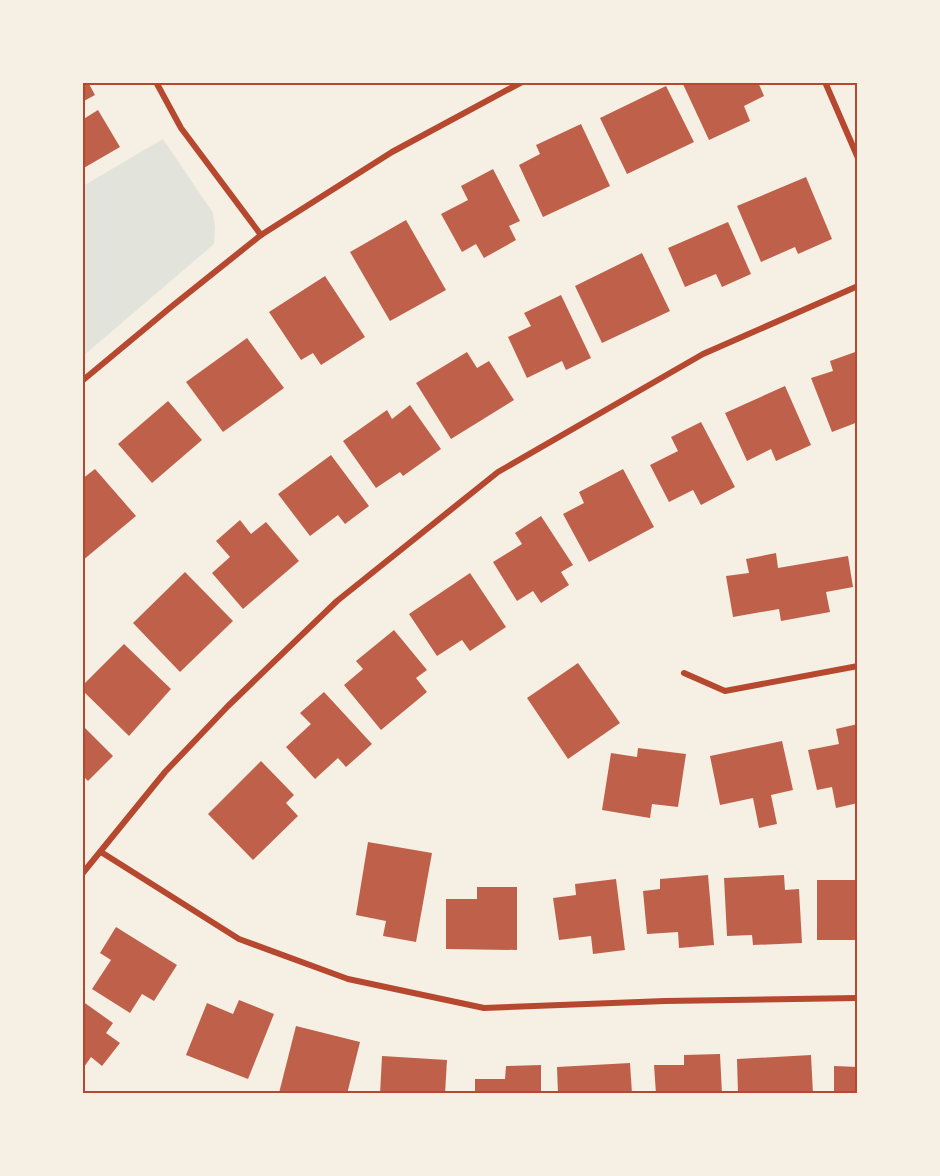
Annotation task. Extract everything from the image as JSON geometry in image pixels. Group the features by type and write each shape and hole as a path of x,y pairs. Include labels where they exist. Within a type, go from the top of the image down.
{"street":[{"path":"156,82 181,128 261,235"},
{"path":"82,381 261,235 392,152 522,82"},
{"path":"825,82 858,158"},
{"path":"82,874 165,772 220,714 337,601 498,472 703,354 858,286"},
{"path":"684,674 726,691 858,666"},
{"path":"100,852 239,939 348,980 484,1008 665,1001 858,998"}],"shaded area":[{"path":"163,139 213,213 214,244 83,356 83,186"}],"building":[{"path":"82,82 88,82 95,95 82,102"},
{"path":"682,82 758,82 764,96 744,106 750,121 709,140"},
{"path":"666,86 694,142 627,174 600,118"},
{"path":"98,110 120,147 82,169 82,120"},
{"path":"581,124 610,186 543,217 519,165 540,154 536,145"},
{"path":"493,169 520,221 509,226 516,240 484,258 476,244 462,252 441,214 468,200 461,186"},
{"path":"806,177 832,239 798,254 795,247 761,262 737,206"},
{"path":"406,220 446,290 390,321 350,252"},
{"path":"728,222 751,274 722,287 716,274 685,287 668,248"},
{"path":"642,253 670,311 602,343 575,286"},
{"path":"325,276 365,337 321,365 313,353 301,360 269,312"},
{"path":"561,295 591,358 566,370 562,361 527,378 508,337 531,326 524,313"},
{"path":"247,338 284,388 223,432 186,382"},
{"path":"858,351 858,422 832,432 811,378 833,371 830,361"},
{"path":"467,352 477,368 489,361 514,400 451,439 416,383"},
{"path":"785,386 811,445 776,461 771,449 747,461 725,413"},
{"path":"168,401 202,440 152,483 118,444"},
{"path":"410,405 441,449 403,476 400,472 376,488 343,441 387,410 392,419"},
{"path":"701,422 735,487 701,505 693,490 669,502 650,465 678,451 671,437"},
{"path":"331,455 369,506 345,524 338,515 310,536 278,494"},
{"path":"95,469 136,516 82,561 82,479"},
{"path":"623,469 654,527 589,562 563,514 584,503 579,492"},
{"path":"541,516 573,565 561,572 569,585 541,603 533,591 517,601 493,562 522,544 515,533"},
{"path":"240,520 251,534 266,522 299,561 243,609 212,573 230,557 216,541"},
{"path":"776,553 778,568 848,556 853,587 826,592 830,612 781,621 779,609 733,617 726,576 749,573 746,559"},
{"path":"185,572 233,621 180,672 133,623"},
{"path":"470,573 506,627 470,651 462,640 437,656 409,614"},
{"path":"394,630 427,670 416,678 427,692 381,730 344,685 363,669 356,661"},
{"path":"124,644 171,689 129,736 82,690 82,686"},
{"path":"578,663 620,723 568,759 527,698"},
{"path":"324,692 372,744 346,767 338,758 315,779 286,747 311,724 300,713"},
{"path":"858,724 858,782 856,782 858,803 836,808 832,787 817,790 808,750 839,744 836,729"},
{"path":"82,725 113,756 88,781 82,775"},
{"path":"782,741 793,790 771,795 777,824 759,828 753,798 720,805 710,756"},
{"path":"638,748 686,754 678,807 652,804 650,818 602,810 611,753 637,757"},
{"path":"261,761 294,795 286,803 298,816 253,860 208,814"},
{"path":"368,842 432,853 416,942 383,936 386,921 356,915"},
{"path":"708,875 714,945 679,948 678,932 647,934 643,891 660,889 660,879"},
{"path":"784,875 785,890 799,889 802,943 753,945 752,935 727,936 724,878"},
{"path":"616,879 625,950 593,954 591,936 559,940 553,898 576,895 575,884"},
{"path":"817,880 858,880 858,940 817,940"},
{"path":"477,887 517,887 517,950 446,949 446,899 477,899"},
{"path":"116,927 177,965 154,1001 142,994 130,1013 92,989 111,960 100,953"},
{"path":"239,1000 274,1014 248,1079 186,1055 207,1003 233,1014"},
{"path":"82,1001 113,1023 106,1033 120,1043 102,1066 91,1057 82,1070"},
{"path":"296,1026 360,1042 347,1094 279,1093"},
{"path":"720,1054 722,1094 656,1094 654,1065 684,1065 684,1055"},
{"path":"811,1055 813,1094 738,1094 737,1059"},
{"path":"382,1056 447,1060 445,1094 380,1094"},
{"path":"630,1063 632,1094 558,1094 557,1067"},
{"path":"541,1065 541,1094 475,1094 475,1079 505,1079 506,1066"},
{"path":"834,1066 858,1067 858,1094 834,1094"}]}
